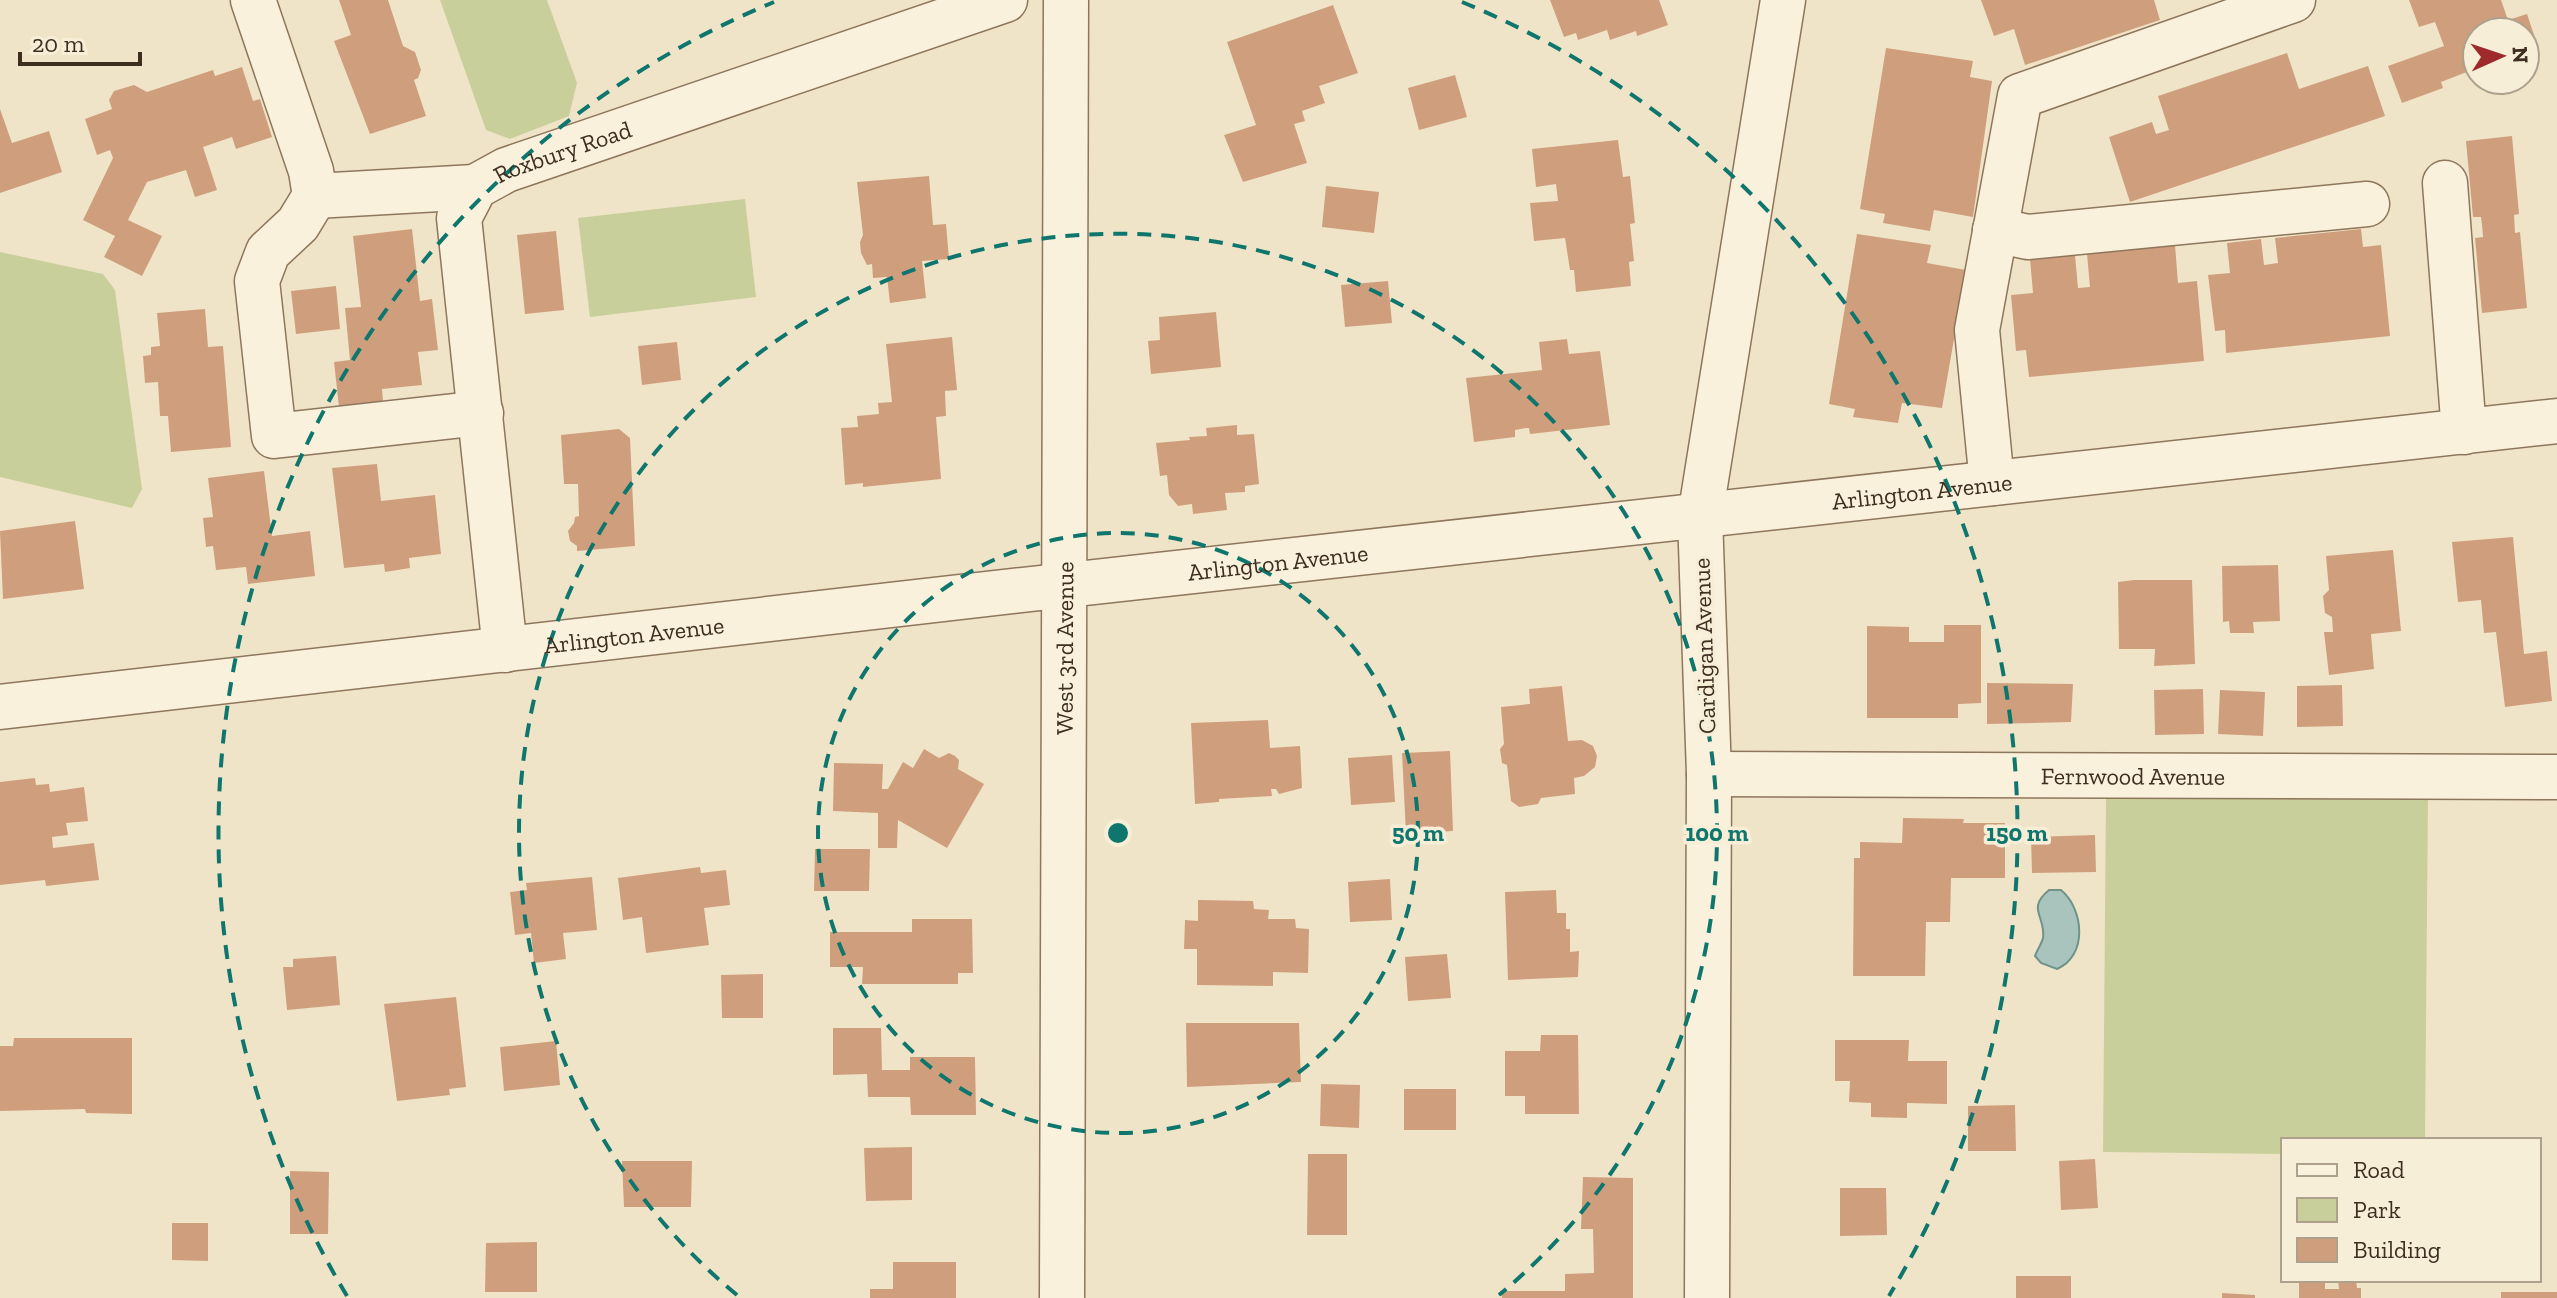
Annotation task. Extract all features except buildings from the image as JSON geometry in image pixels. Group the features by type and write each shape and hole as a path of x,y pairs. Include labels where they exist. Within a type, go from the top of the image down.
{"street":[{"path":"253,0 311,171 315,196 298,224 268,252 257,281 274,436 481,413"},
{"name":"Roxbury Road","path":"505,650 459,218 475,187 506,170 1005,0"},
{"name":"West 3rd Avenue","path":"1062,1298 1066,0"},
{"name":"Cardigan Avenue","path":"1707,1298 1709,774 1700,517 1783,0"},
{"path":"1992,483 1977,330 2020,96 2206,14 2293,0"},
{"path":"2445,183 2464,432"},
{"path":"315,196 475,187"},
{"path":"1995,230 2028,237 2367,204"},
{"name":"Arlington Avenue","path":"0,707 1066,585 2557,421"},
{"name":"Fernwood Avenue","path":"1709,774 2557,777"}],"green space":[{"path":"440,0 547,0 577,83 569,116 510,139 486,130"},
{"path":"745,199 756,297 590,317 578,218"},
{"path":"0,252 103,274 115,290 142,489 132,508 0,477"},
{"path":"2106,794 2428,797 2425,1138 2281,1138 2281,1154 2103,1152"}],"water":[{"path":"2049,890 2061,890 2069,898 2078,920 2078,943 2074,954 2057,969 2041,963 2035,956 2043,938 2039,902"}]}
